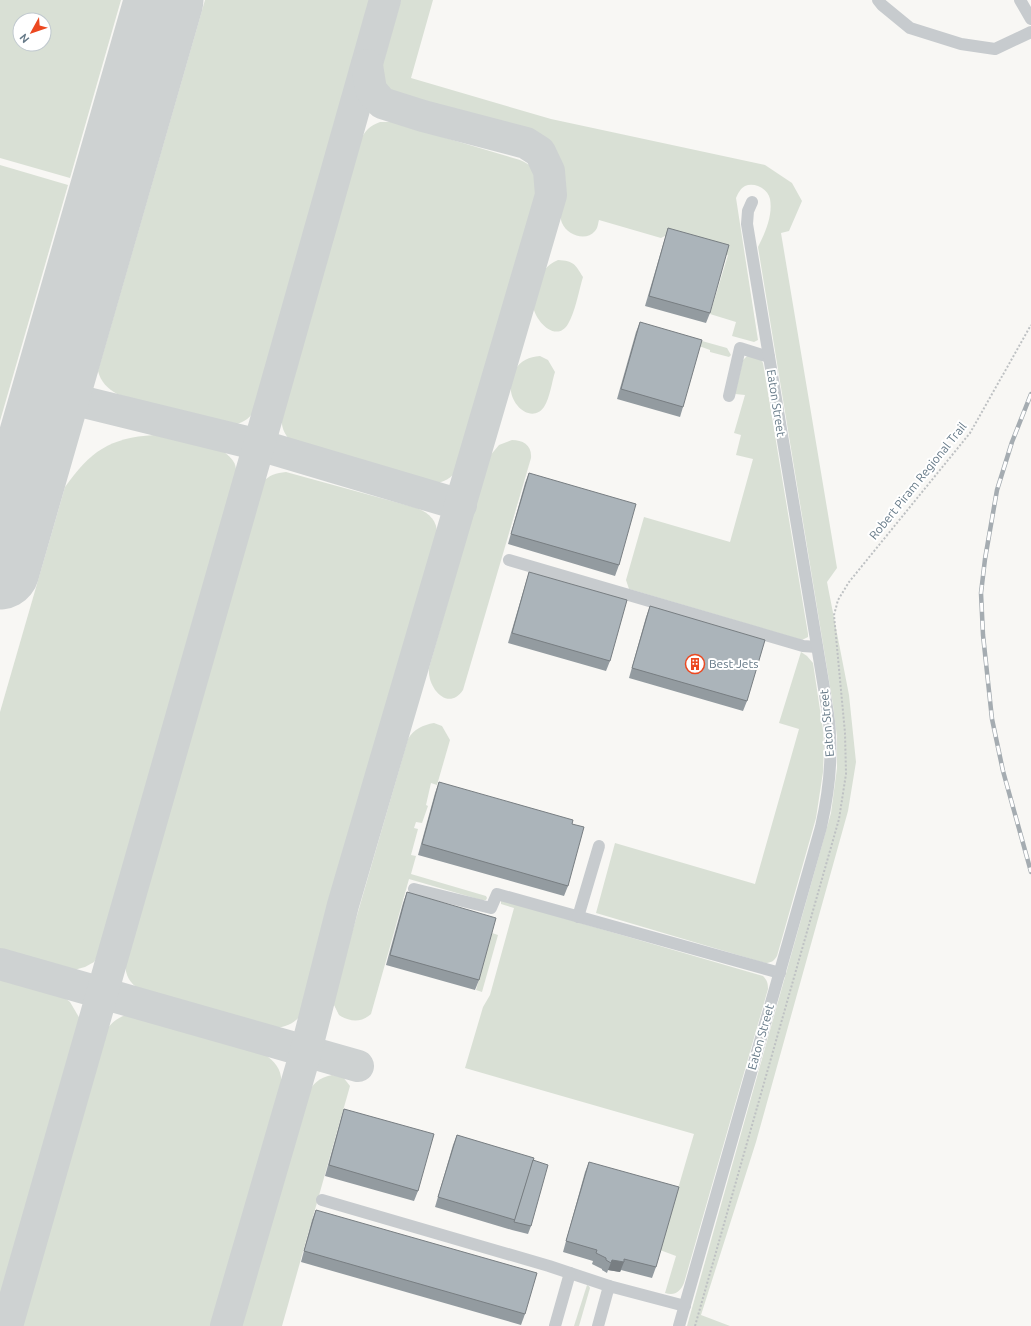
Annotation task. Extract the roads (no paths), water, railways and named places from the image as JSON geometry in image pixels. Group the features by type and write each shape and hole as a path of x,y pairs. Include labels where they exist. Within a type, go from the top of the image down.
{"street":[{"path":"878,0 910,28 961,44 995,49 1031,32"},
{"path":"1020,0 1031,19"},
{"name":"Eaton Street","path":"679,1326 701,1253 820,827 827,801 830,772 830,734 817,647 747,224 748,211 752,202"},
{"path":"728,396 740,348 769,357"},
{"path":"509,560 803,646 817,647"},
{"path":"578,917 599,846"},
{"path":"414,889 491,908 497,894 780,973"},
{"path":"322,1200 570,1273 609,1286 685,1306"},
{"path":"554,1326 570,1273"},
{"path":"598,1326 609,1286"}],"railway":[{"path":"1031,394 1012,442 997,490 985,559 981,593 983,635 992,719 1003,771 1031,872"}],"place":[{"name":"Best Jets","path":"695,664"}]}
